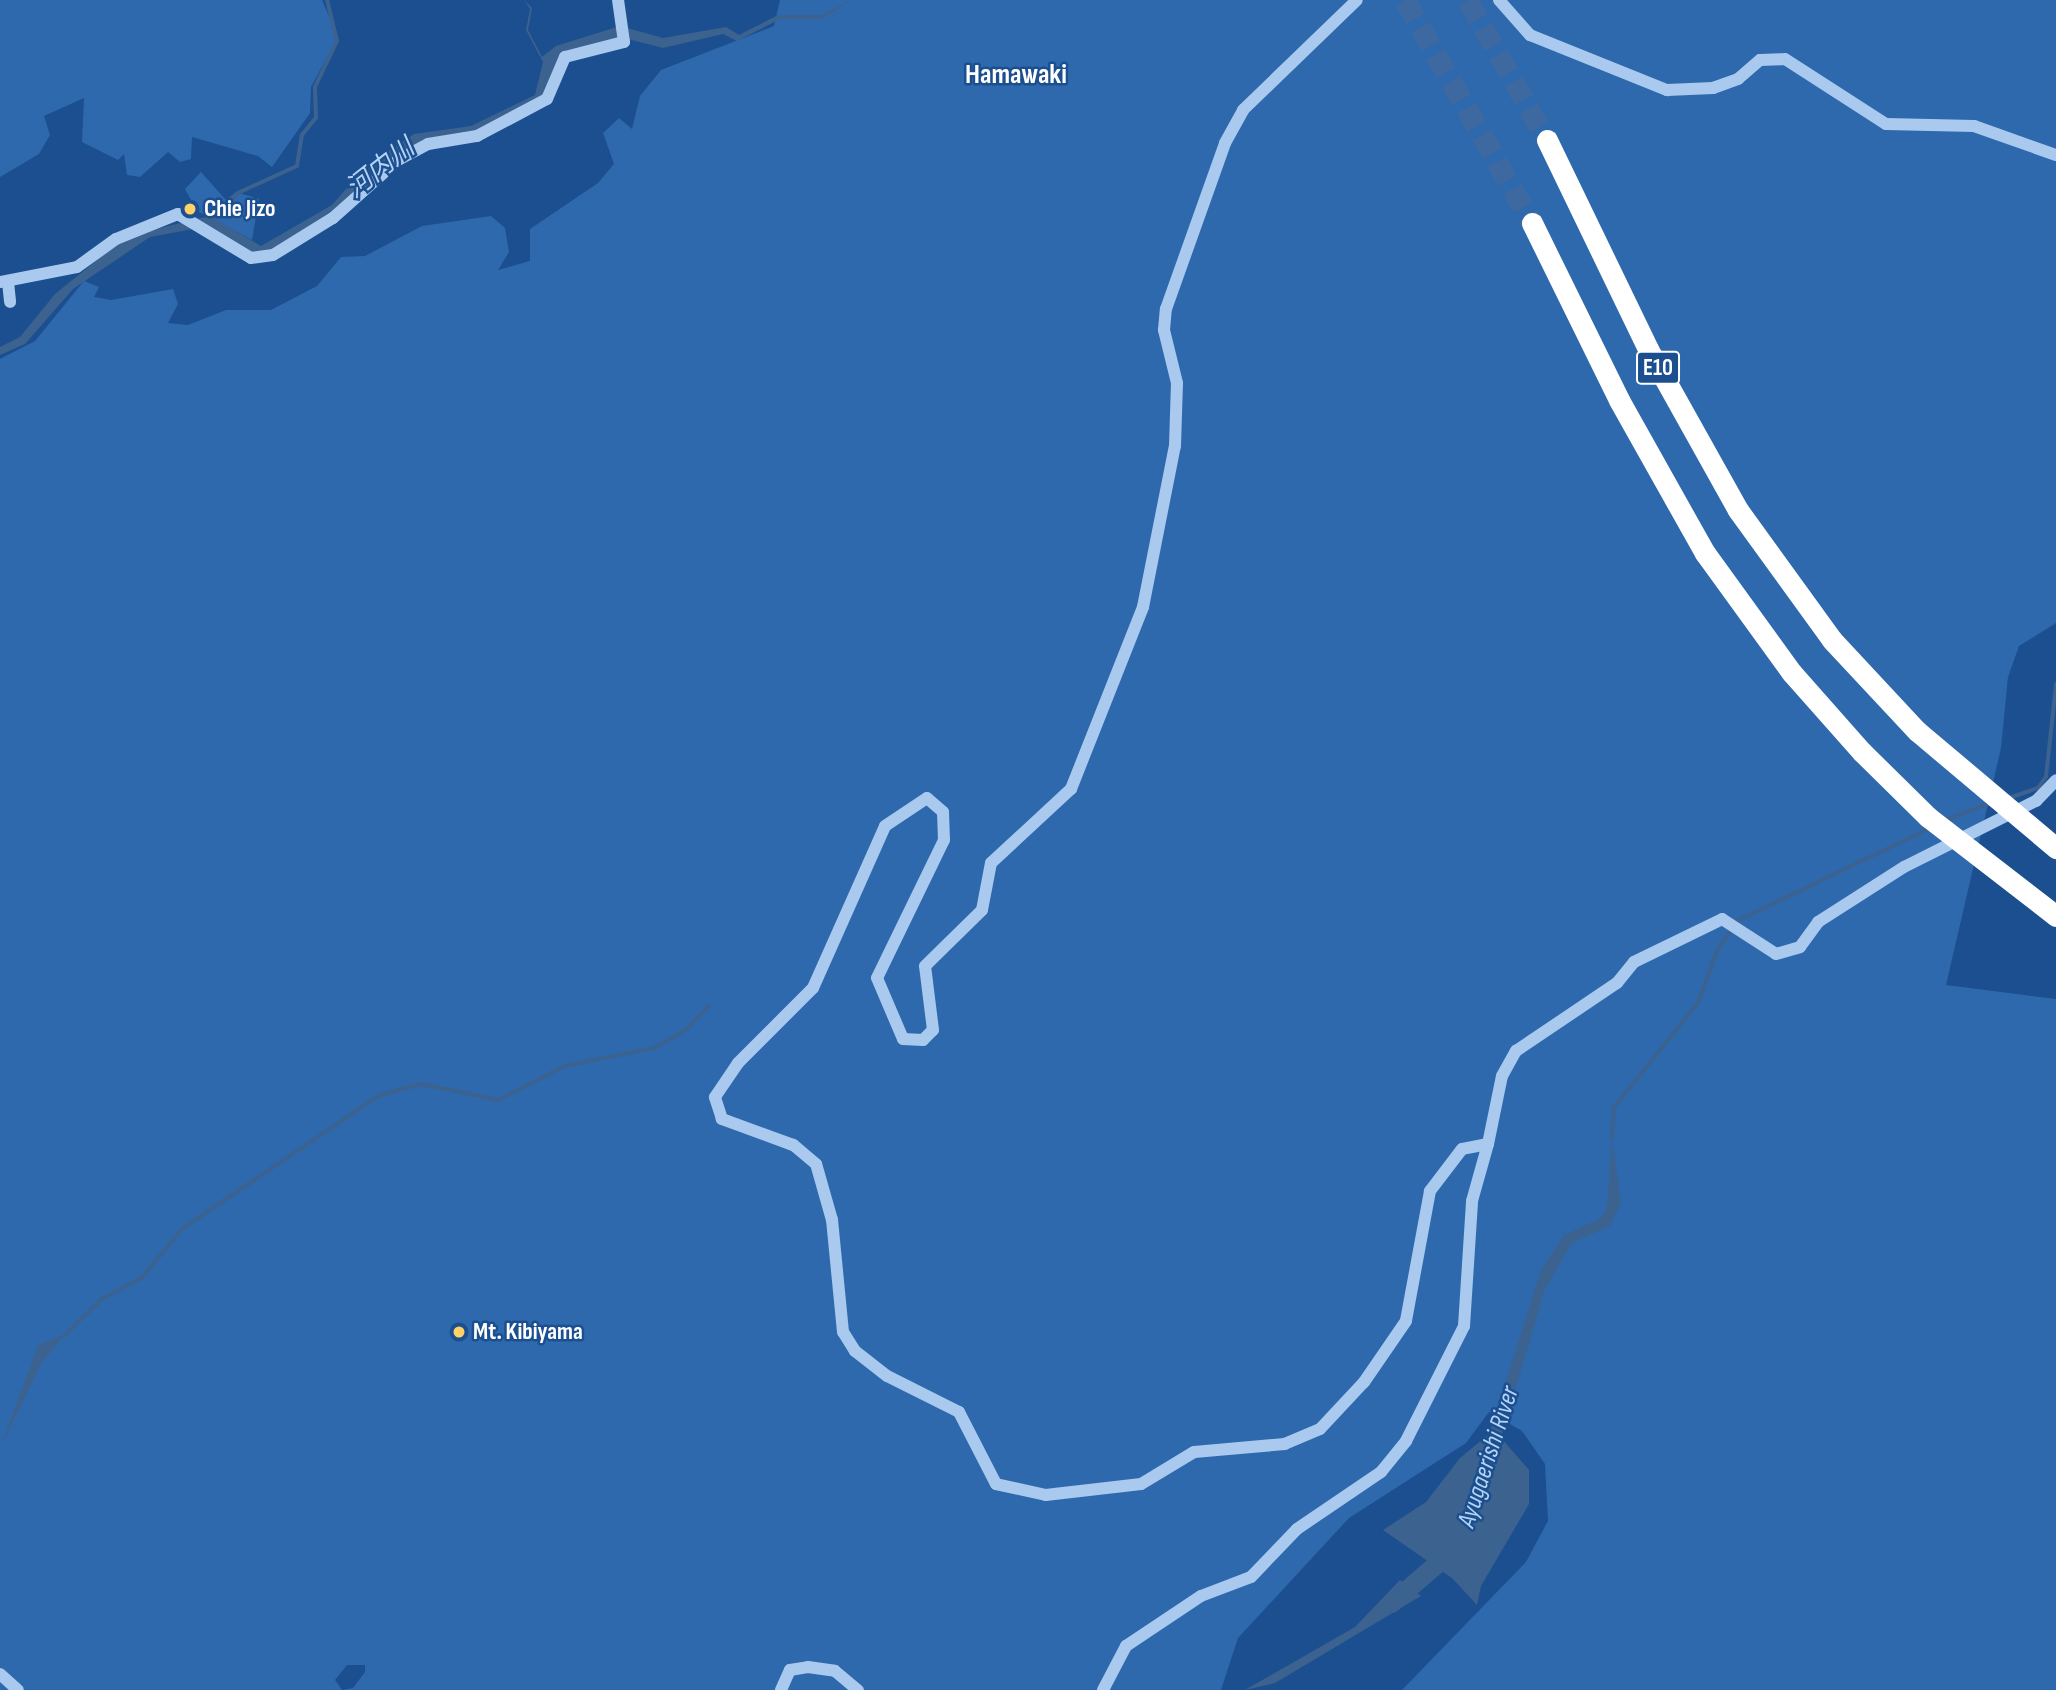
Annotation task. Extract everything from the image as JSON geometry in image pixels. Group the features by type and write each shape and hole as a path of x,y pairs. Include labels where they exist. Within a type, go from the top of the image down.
{"highway":[{"name":"E10","path":"1547,140 1691,429 1789,584 1880,693 1917,731 2056,848"},
{"name":"E10","path":"1532,223 1664,485 1765,638 1833,721 1928,817 2056,916"}],"street":[{"path":"10,302 4,282 77,267 132,230 185,216 193,227 251,258 273,255 333,218 398,160 428,144 477,136 547,99 565,57 625,32 618,0"},
{"path":"1357,0 1242,110 1225,143 1166,310 1164,330 1177,383 1175,446 1143,607 1071,789 991,863 982,909 925,966 933,1030 923,1040 903,1039 877,978 944,840 943,812 927,798 885,826 813,988 727,1075 715,1104 723,1119 793,1145 816,1164 832,1220 843,1332 855,1351 887,1376 959,1412 996,1484 1045,1495 1141,1484 1194,1452 1285,1444 1320,1429 1364,1382 1406,1321 1430,1191 1462,1149 1488,1144"},
{"path":"1499,0 1530,35 1667,90 1713,88 1738,79 1760,60 1785,59 1886,124 1974,126 2056,155"},
{"path":"1103,1690 1126,1646 1201,1596 1251,1577 1297,1529 1381,1472 1406,1441 1464,1326 1472,1201 1488,1144 1502,1076 1516,1051 1617,983 1634,962 1722,919 1776,954 1800,947 1818,922 1904,867 2036,801 2056,780"},
{"path":"781,1690 790,1670 808,1667 835,1671 858,1690"},
{"path":"0,1674 18,1690"}],"shaded area":[{"path":"0,0 322,0 338,37 311,87 310,113 272,167 258,156 192,137 191,159 180,162 168,152 140,177 127,175 124,154 118,160 82,142 84,98 44,116 50,135 39,154 0,177"},
{"path":"780,0 2056,0 2056,623 2019,646 2008,677 2001,748 1946,985 2056,999 2056,1690 1402,1690 1526,1562 1548,1521 1545,1464 1522,1431 1489,1412 1466,1443 1349,1518 1238,1638 1221,1690 342,1690 0,1690 0,359 35,341 84,281 99,287 94,297 111,300 173,289 178,304 168,323 188,325 226,310 271,310 317,286 341,257 365,256 422,226 491,216 505,228 509,252 498,270 530,261 530,229 598,183 614,164 603,133 619,118 632,129 640,96 661,70 774,26","holes":["347,1665 365,1665 365,1672 353,1688 342,1690 335,1680"]},
{"path":"201,172 226,200 236,192 259,199 252,240 197,211 185,189"}],"water":[{"path":"524,0 532,8 528,30 542,57 556,46 620,26 663,38 726,27 739,35 778,15 821,15 852,0 822,19 780,19 737,41 723,34 663,48 620,37 561,55 543,95 475,132 388,162 344,203 268,253 253,253 209,226 150,237 73,289 25,344 0,355 0,347 20,337 55,294 127,236 209,216 261,246 332,205 367,165 414,134 471,126 535,95 543,62 526,30 530,9"},
{"path":"1612,1137 1621,1203 1610,1226 1572,1243 1545,1289 1501,1438 1529,1470 1529,1504 1481,1586 1477,1605 1452,1578 1383,1530 1426,1502 1460,1458 1489,1434 1541,1270 1564,1235 1601,1218 1607,1207"},
{"path":"66,1334 42,1362 0,1449 38,1345"},
{"path":"1400,1580 1421,1596 1275,1683 1245,1690 1355,1627"}],"waterway":[{"path":"212,221 238,193 297,166 302,135 316,118 315,87 337,41 327,0"},
{"path":"2009,798 2038,788 2046,777 2056,685"},
{"path":"1946,820 1991,803"},
{"path":"1612,1140 1614,1107 1698,1003 1717,951 1737,921 1930,828"},
{"path":"65,1335 102,1299 142,1278 182,1229 380,1095 421,1084 499,1100 564,1066 654,1048 686,1030 709,1006"},
{"name":"Ayugaerishi River","path":"1391,1603 1450,1552"}],"tunnel":[{"path":"1405,0 1532,223"},
{"path":"1468,0 1547,140"}],"place":[{"name":"Chie Jizo","path":"190,209"},
{"name":"Mt. Kibiyama","path":"459,1332"}],"district":[{"name":"Hamawaki","path":"1016,75"}],"water label":[{"name":"河内川","path":"381,169"}]}
